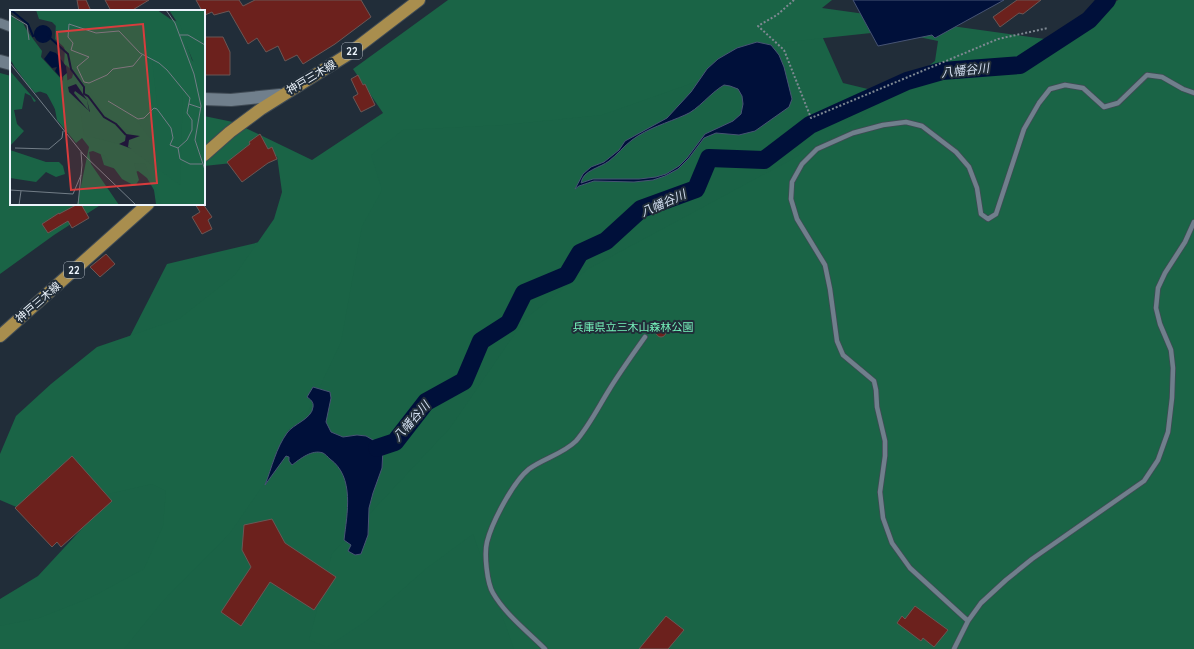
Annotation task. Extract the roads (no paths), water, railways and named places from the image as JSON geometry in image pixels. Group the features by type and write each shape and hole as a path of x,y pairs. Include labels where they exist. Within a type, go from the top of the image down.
{"main road":[{"name":"神戸三木線","path":"205,154 230,132 280,96 346,55 419,0"},
{"name":"神戸三木線","path":"0,336 147,205"}],"street":[{"path":"0,23 10,27"},
{"path":"0,62 10,64"},
{"path":"205,99 238,100 280,96"}],"lane":[{"path":"968,621 910,568 892,543 883,518 880,492 885,456 885,441 877,407 874,381 843,355 837,341 825,265 797,219 791,199 792,182 802,164 817,149 853,133 883,125 906,122 922,126 956,152 969,167 977,188 981,214 988,219 996,214 1024,129 1039,103 1050,89 1065,85 1083,88 1104,108 1118,103 1147,75 1162,77 1183,89 1194,93"},
{"path":"954,649 968,621 981,603 1032,559 1144,481 1158,460 1168,432 1172,398 1173,368 1171,350 1160,324 1156,308 1158,288 1165,272 1185,242 1194,222"},
{"path":"545,649 510,614 493,592 486,567 487,543 499,513 515,484 530,469 561,452 576,441 645,336"}],"water":[{"path":"853,0 1004,0 935,38 932,35 878,46"},
{"path":"757,42 771,45 779,55 784,67 792,99 789,107 755,131 739,135 716,133 704,138 689,158 678,169 665,176 653,180 634,182 594,181 579,186 575,189 583,174 591,167 604,162 619,150 625,141 667,118 691,92 707,69 718,59 737,48","holes":["724,85 738,89 742,96 743,104 741,114 733,121 705,134 679,166 666,174 656,177 639,179 593,179 581,183 582,179 588,172 609,161 629,142 638,136 690,113 719,88"]},
{"path":"313,387 330,392 331,398 326,422 331,432 343,437 357,435 366,436 380,444 383,449 382,468 369,508 368,535 361,554 355,555 348,551 351,545 344,540 348,496 346,486 338,467 325,454 319,452 310,453 292,465 289,461 289,457 286,456 265,485 277,451 283,439 290,430 306,418 312,411 313,404 307,397"}],"waterway":[{"name":"八幡谷川","path":"377,448 395,442 426,402 464,381 481,341 509,323 524,293 567,275 580,253 606,241 641,209 696,189 709,158 764,160 810,125 907,81 942,71 1020,65 1089,20 1107,0"}],"park label":[{"name":"兵庫県立三木山森林公園","path":"633,327"}]}
